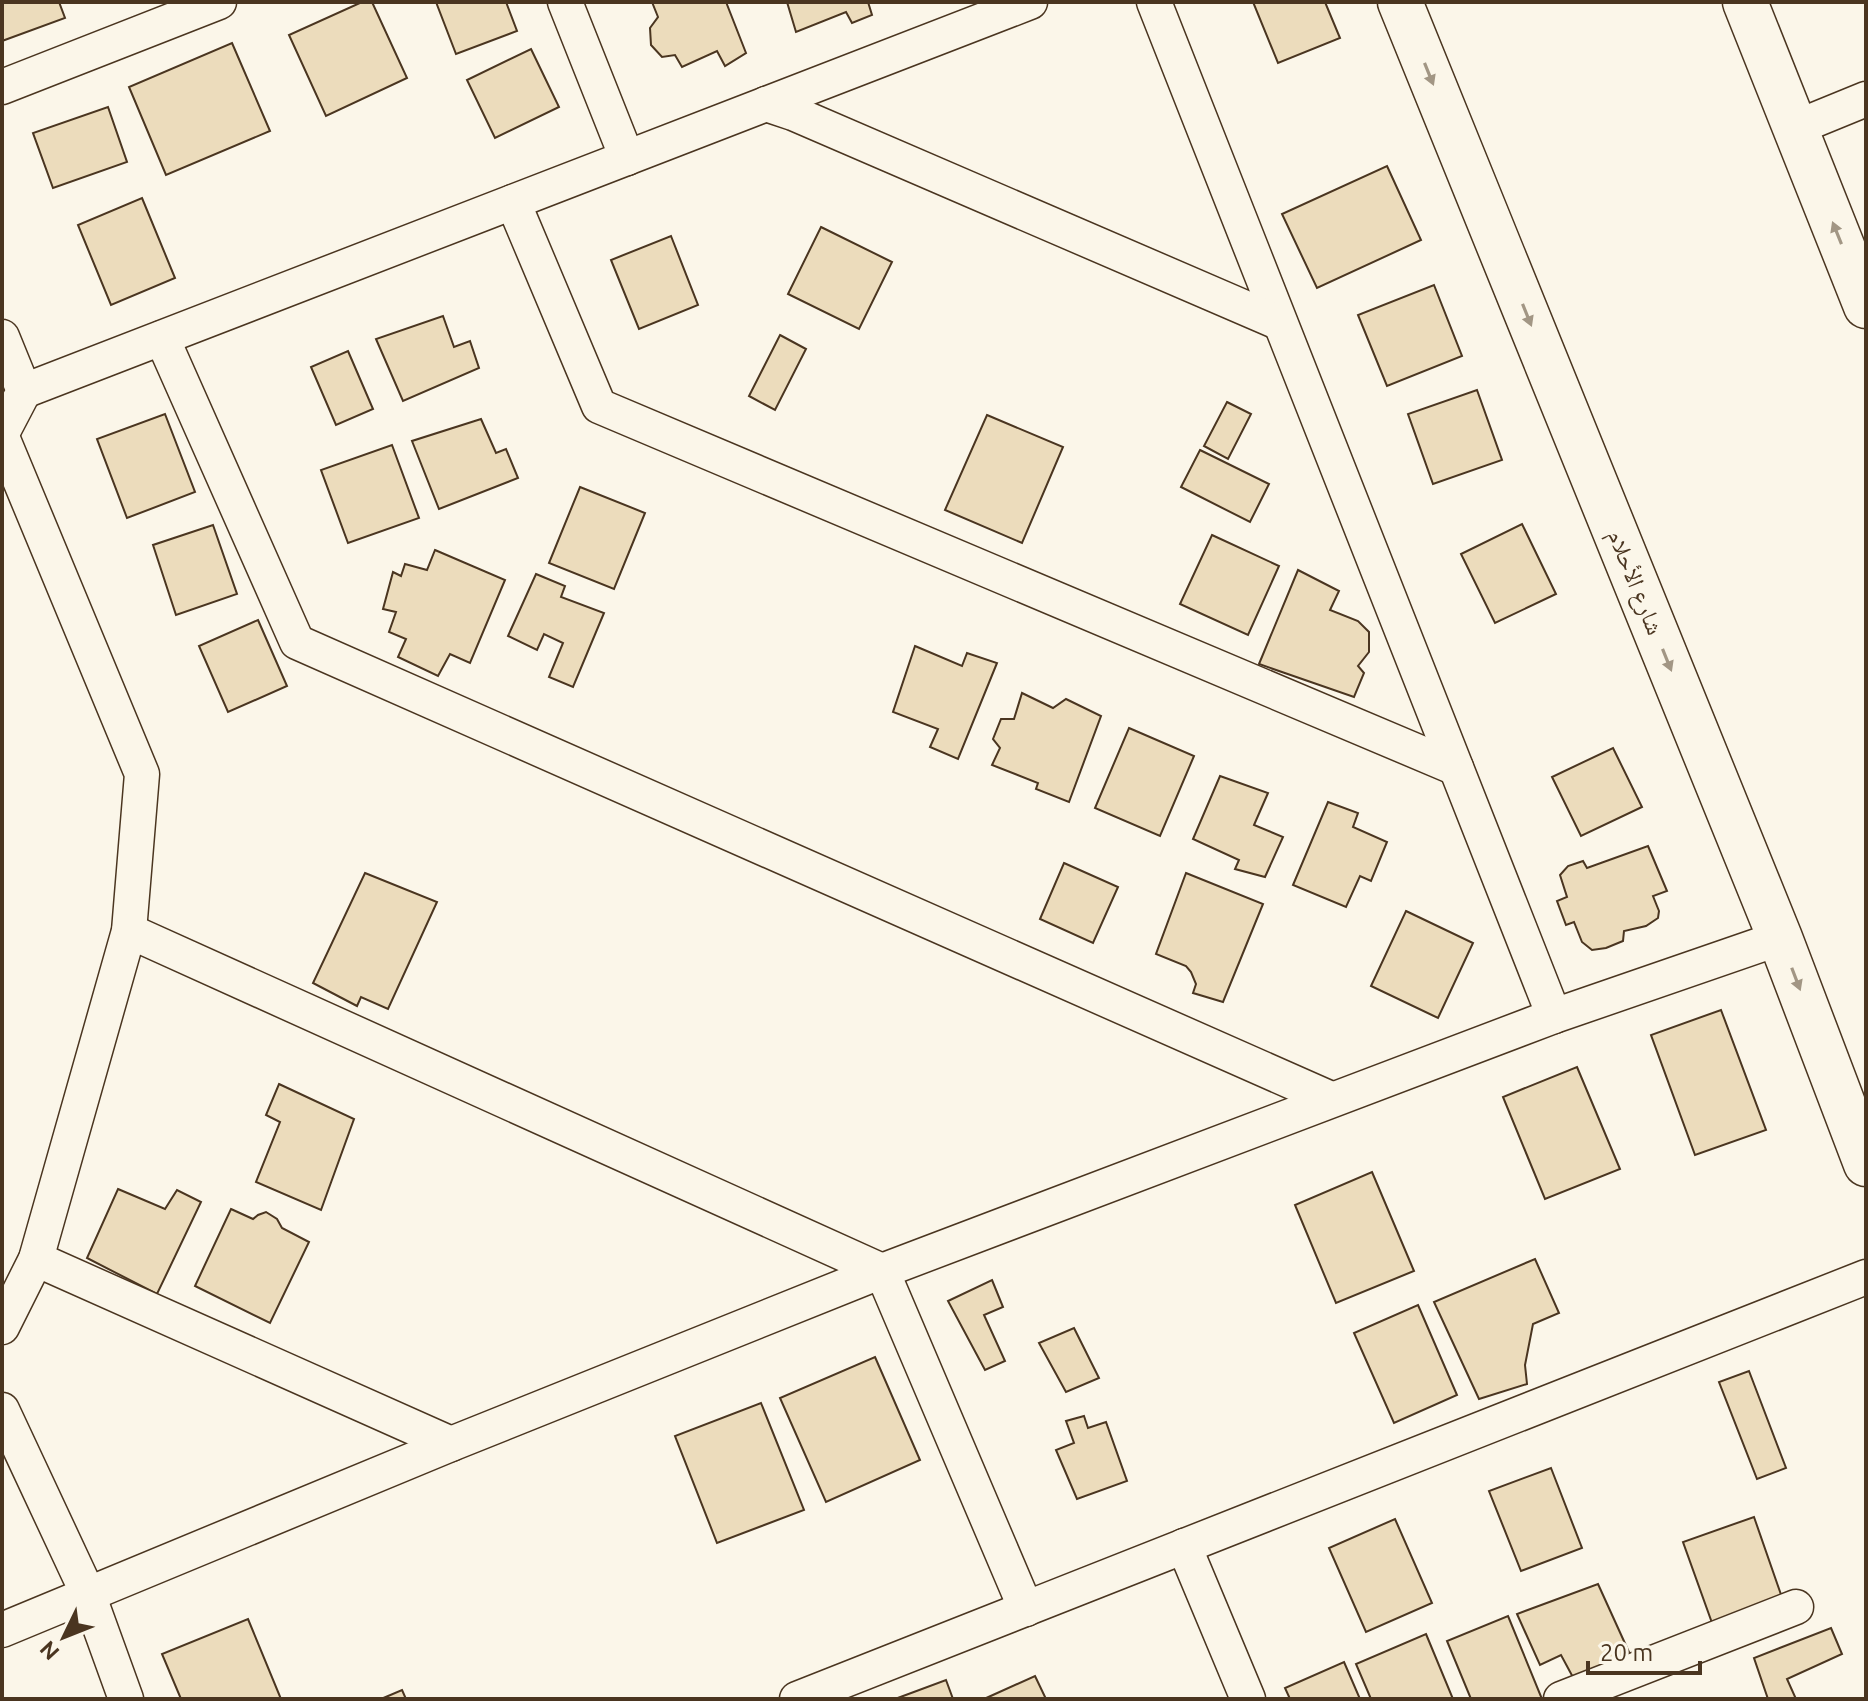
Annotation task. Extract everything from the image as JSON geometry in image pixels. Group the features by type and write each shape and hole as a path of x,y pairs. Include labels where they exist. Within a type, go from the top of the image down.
{"main road":[{"name":"شارع الأحلام","path":"1400,2 1780,938 1866,1164"},
{"path":"1745,2 1866,306"}],"street":[{"path":"2,87 219,2"},
{"path":"565,2 627,158"},
{"path":"2,1327 36,1259 129,931 142,774 2,435 24,391 1030,2"},
{"path":"1154,2 1554,1016"},
{"path":"1795,128 1866,99"},
{"path":"766,104 1280,323"},
{"path":"513,202 599,406 1456,768"},
{"path":"2,337 24,391"},
{"path":"162,338 297,642 1331,1099"},
{"path":"129,931 882,1271 1026,1609"},
{"path":"2,1630 451,1444 882,1271 1554,1016 1780,938"},
{"path":"36,1259 451,1444"},
{"path":"797,1699 1866,1277"},
{"path":"2,1410 88,1594 126,1699"},
{"path":"1184,1546 1248,1699"},
{"path":"1561,1699 1796,1607"}],"building":[{"path":"2,2 59,2 65,18 2,41"},
{"path":"362,2 372,2 407,78 326,116 289,35"},
{"path":"436,2 506,2 517,31 456,54"},
{"path":"652,2 726,2 746,53 725,66 717,51 682,67 675,55 662,57 651,45 650,28 658,17"},
{"path":"787,2 868,2 872,15 852,23 846,12 796,32"},
{"path":"1253,2 1325,2 1340,38 1278,63"},
{"path":"232,43 270,131 166,175 129,87"},
{"path":"531,49 559,107 495,138 467,80"},
{"path":"108,107 127,162 53,188 33,133"},
{"path":"1387,166 1421,240 1317,288 1282,214"},
{"path":"142,198 175,278 111,305 78,225"},
{"path":"821,227 892,262 859,329 788,294"},
{"path":"671,236 698,305 639,329 611,260"},
{"path":"1434,285 1462,356 1387,386 1358,315"},
{"path":"443,316 454,347 470,341 479,368 403,401 376,339"},
{"path":"780,335 806,349 775,410 749,396"},
{"path":"348,351 373,409 336,425 311,367"},
{"path":"1477,390 1502,460 1433,484 1408,414"},
{"path":"1227,402 1251,414 1228,459 1204,446"},
{"path":"165,414 195,492 127,518 97,439"},
{"path":"987,415 1063,447 1022,543 945,510"},
{"path":"481,419 496,453 506,449 518,478 439,509 412,441"},
{"path":"392,445 419,518 348,543 321,470"},
{"path":"1200,450 1269,484 1250,522 1181,487"},
{"path":"580,487 645,513 614,589 549,563"},
{"path":"1522,524 1556,594 1495,623 1461,554"},
{"path":"213,525 237,594 176,615 153,545"},
{"path":"1212,535 1279,566 1248,635 1180,604"},
{"path":"435,550 505,580 470,663 450,654 438,676 398,657 406,639 389,632 396,612 383,609 393,572 401,576 405,564 427,570"},
{"path":"1298,570 1339,591 1330,610 1358,621 1369,632 1369,652 1358,666 1364,673 1354,697 1259,664"},
{"path":"536,574 565,586 561,597 604,613 573,687 549,677 563,643 544,634 537,650 508,636"},
{"path":"258,620 287,686 228,712 199,646"},
{"path":"915,646 962,666 967,653 997,663 958,759 930,747 938,729 893,712"},
{"path":"1022,693 1053,708 1066,699 1101,716 1069,802 1036,789 1038,783 992,765 1000,748 993,739 1001,719 1014,719"},
{"path":"1129,728 1194,756 1160,836 1095,808"},
{"path":"1613,748 1642,807 1581,836 1552,777"},
{"path":"1220,776 1268,793 1254,825 1283,837 1265,877 1235,869 1239,860 1193,839"},
{"path":"1328,802 1358,813 1353,827 1387,842 1371,881 1360,876 1346,907 1293,885"},
{"path":"1648,846 1667,891 1653,896 1659,911 1658,918 1646,926 1624,931 1623,941 1592,950 1582,942 1574,922 1566,925 1557,901 1567,897 1560,875 1568,866 1583,861 1587,868"},
{"path":"1064,863 1118,887 1093,943 1040,919"},
{"path":"365,873 437,902 388,1009 361,997 357,1006 313,983"},
{"path":"1186,873 1263,904 1223,1002 1193,993 1196,984 1186,966 1156,954"},
{"path":"1406,911 1473,943 1438,1018 1371,986"},
{"path":"1721,1010 1766,1130 1695,1155 1651,1035"},
{"path":"1577,1067 1620,1169 1545,1199 1503,1097"},
{"path":"279,1084 354,1119 321,1210 256,1182 280,1122 266,1115"},
{"path":"1372,1172 1414,1271 1336,1303 1295,1205"},
{"path":"118,1189 165,1209 177,1190 201,1202 157,1294 87,1258"},
{"path":"231,1209 253,1219 266,1212 277,1219 282,1228 309,1242 270,1323 195,1286"},
{"path":"1535,1259 1559,1313 1533,1324 1525,1365 1527,1384 1479,1399 1434,1302"},
{"path":"992,1280 1003,1307 984,1315 1005,1361 985,1370 948,1301"},
{"path":"1418,1305 1457,1395 1394,1423 1354,1333"},
{"path":"1074,1328 1099,1378 1066,1392 1039,1343"},
{"path":"875,1357 920,1460 826,1502 780,1398"},
{"path":"1749,1371 1786,1468 1757,1479 1719,1382"},
{"path":"761,1403 804,1510 717,1543 675,1436"},
{"path":"1084,1416 1088,1428 1106,1422 1127,1481 1077,1499 1056,1450 1074,1443 1066,1421"},
{"path":"1551,1468 1582,1548 1521,1571 1489,1491"},
{"path":"1754,1517 1786,1609 1716,1634 1683,1542"},
{"path":"1395,1519 1432,1603 1366,1632 1329,1548"},
{"path":"1598,1584 1633,1661 1575,1681 1561,1655 1540,1665 1517,1614"},
{"path":"1508,1616 1542,1699 1471,1699 1447,1641"},
{"path":"248,1619 281,1699 181,1699 162,1654"},
{"path":"1831,1628 1842,1654 1787,1679 1796,1699 1768,1699 1754,1658"},
{"path":"1426,1634 1453,1699 1371,1699 1356,1664"},
{"path":"1344,1662 1360,1699 1290,1699 1285,1688"},
{"path":"1035,1676 1046,1699 984,1699"},
{"path":"946,1680 953,1699 895,1699"},
{"path":"402,1690 406,1699 381,1699"}]}
